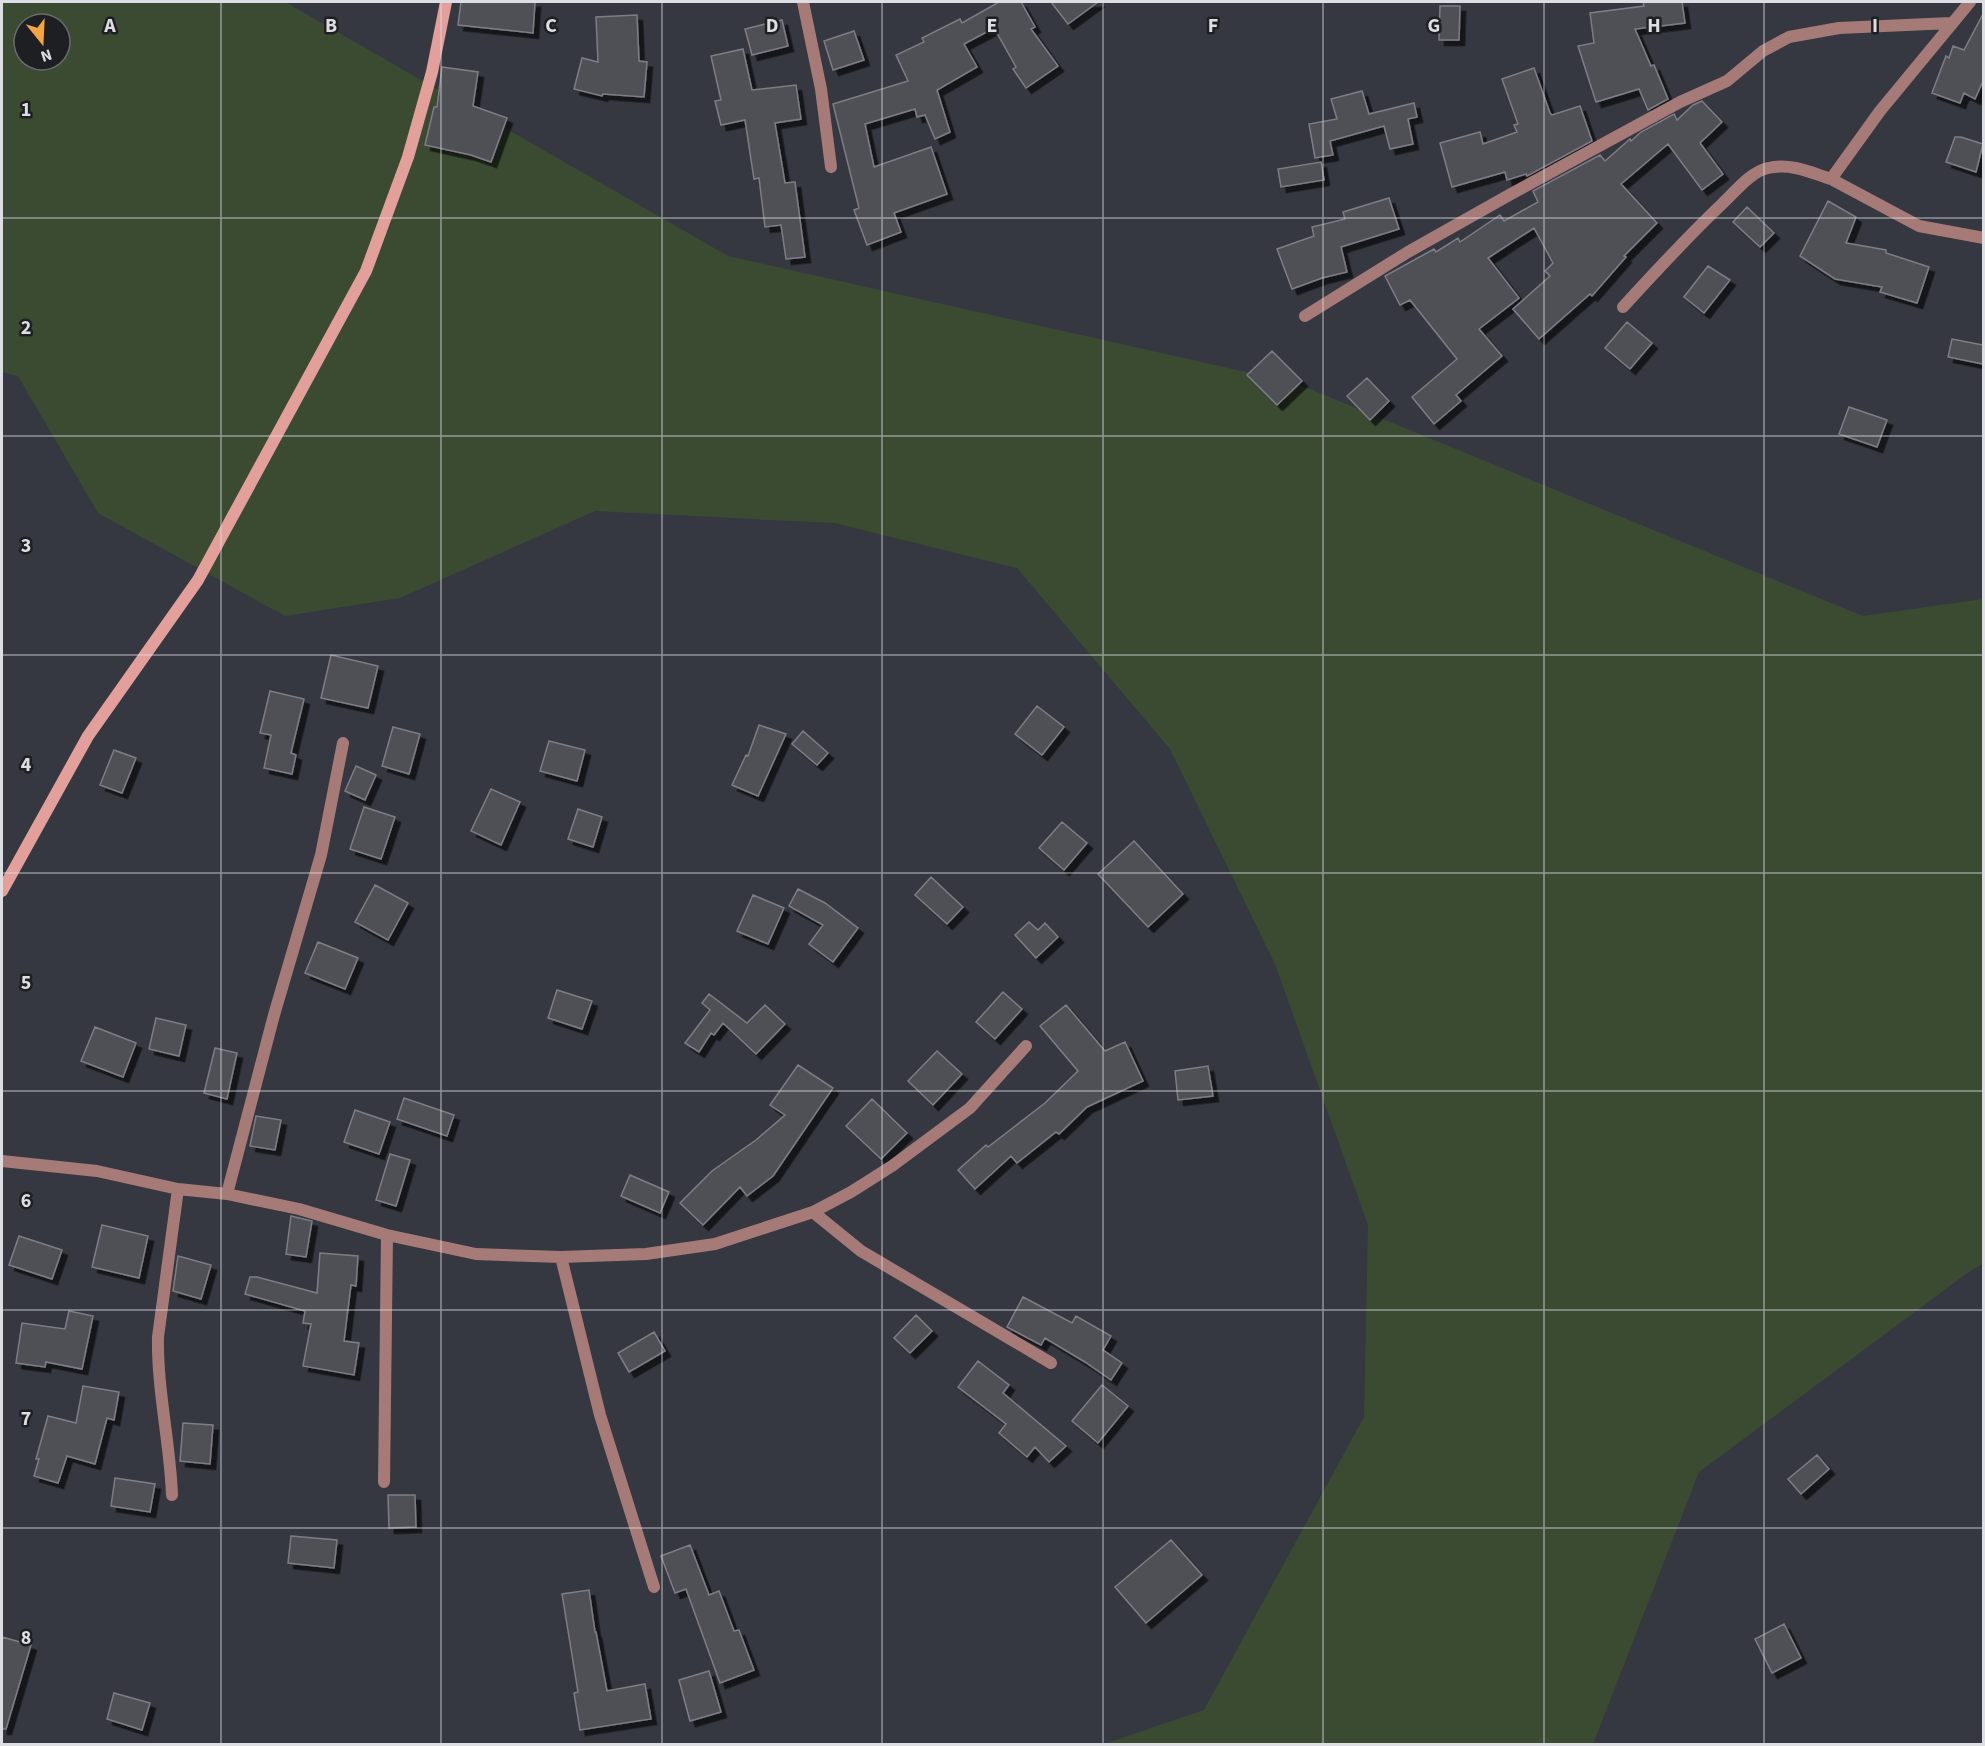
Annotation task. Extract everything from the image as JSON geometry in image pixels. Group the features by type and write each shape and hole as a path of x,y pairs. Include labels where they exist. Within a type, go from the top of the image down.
{"street":[{"path":"2,891 88,736 198,580 366,271 408,157 432,72 446,2"},
{"path":"803,2 821,89 831,166"},
{"path":"1831,179 1880,111 1970,2"},
{"path":"1305,316 1408,252 1511,194 1680,102 1727,81 1763,51 1789,37 1839,28 1951,23"},
{"path":"1623,307 1675,249 1745,182 1765,169 1779,166 1803,169 1831,179 1919,226 1983,238"},
{"path":"227,1194 274,1015 321,855 343,743"},
{"path":"2,1161 97,1171 178,1190 227,1194 299,1209 387,1235 476,1254 561,1257 646,1254 716,1244 813,1212 851,1192 892,1166 970,1108 1026,1046"},
{"path":"172,1495 171,1460 158,1362 158,1337 178,1190"},
{"path":"813,1212 861,1251 1051,1363"},
{"path":"384,1482 387,1235"},
{"path":"561,1257 600,1415 654,1587"}],"green space":[{"path":"2,2 285,2 728,256 1295,383 1863,616 1983,599 1983,1264 1970,1271 1699,1472 1593,1744 1104,1744 1204,1710 1364,1417 1368,1225 1275,964 1170,749 1017,568 834,523 595,511 400,598 285,616 98,513 18,376 2,372"}],"building":[{"path":"461,2 535,2 533,33 458,25"},
{"path":"999,2 1021,2 1035,27 1031,29 1058,66 1026,88 1013,69 1016,67 994,28 964,44 977,67 937,90 950,132 935,139 925,115 917,117 915,109 865,124 874,167 931,147 947,194 894,213 901,232 867,245 854,210 859,208 833,104 908,81 896,55 924,42 922,38 960,19 962,23"},
{"path":"1051,2 1098,2 1068,24"},
{"path":"1643,2 1682,2 1685,23 1635,29 1651,66 1654,65 1668,99 1648,110 1639,89 1596,102 1578,46 1594,43 1590,13 1644,6"},
{"path":"1440,6 1460,6 1459,40 1439,40"},
{"path":"1983,14 1983,81 1975,99 1964,93 1960,103 1932,93 1946,56 1949,58 1953,46 1964,50"},
{"path":"637,15 639,61 647,62 644,97 603,94 602,96 574,89 582,58 598,62 596,17"},
{"path":"782,20 788,46 752,55 745,29"},
{"path":"854,31 864,60 833,70 824,41"},
{"path":"743,49 752,90 796,85 801,119 775,123 785,183 795,182 805,257 786,259 781,225 765,227 759,178 754,179 745,120 721,125 715,101 721,100 711,56"},
{"path":"442,67 478,72 473,106 507,118 491,162 425,145 434,107 437,107"},
{"path":"1534,68 1550,113 1552,115 1580,106 1592,141 1527,176 1526,174 1507,180 1505,172 1452,187 1440,143 1480,132 1483,144 1517,132 1514,125 1518,124 1502,79"},
{"path":"1362,91 1369,114 1414,103 1417,117 1408,119 1413,144 1390,149 1384,126 1330,141 1333,155 1315,158 1309,124 1337,119 1331,99"},
{"path":"1702,101 1722,122 1700,143 1723,174 1702,190 1668,144 1621,184 1657,223 1624,256 1626,257 1592,296 1590,294 1539,339 1513,309 1550,276 1545,271 1553,263 1534,228 1488,258 1519,298 1479,329 1502,356 1456,395 1461,401 1434,424 1412,397 1457,359 1410,300 1400,305 1385,276 1434,249 1436,252 1458,238 1460,242 1500,215 1504,221 1538,202 1533,191 1600,155 1605,161 1641,132 1674,114 1677,120 1693,105"},
{"path":"1955,137 1983,144 1976,172 1946,162"},
{"path":"1321,162 1324,180 1281,187 1278,169"},
{"path":"1389,198 1399,229 1341,247 1347,272 1292,289 1277,249 1314,236 1312,227 1345,219 1343,212"},
{"path":"1828,201 1856,217 1846,243 1886,250 1886,253 1929,267 1917,303 1880,292 1882,287 1835,279 1800,256"},
{"path":"1747,207 1774,233 1760,247 1733,222"},
{"path":"1708,266 1730,280 1704,313 1684,297"},
{"path":"1627,322 1652,343 1630,369 1605,348"},
{"path":"1952,339 1983,345 1983,364 1948,357"},
{"path":"1272,351 1302,381 1277,405 1247,375"},
{"path":"1367,378 1389,401 1370,420 1347,396"},
{"path":"1849,407 1887,420 1877,447 1839,434"},
{"path":"331,655 378,666 368,708 321,698"},
{"path":"270,691 304,699 291,753 296,755 292,774 264,768 271,735 260,733"},
{"path":"1037,706 1064,727 1042,755 1015,734"},
{"path":"759,725 786,734 758,796 732,785 746,755 748,756"},
{"path":"393,727 420,734 409,774 382,766"},
{"path":"803,731 828,753 817,765 792,744"},
{"path":"549,741 585,750 577,781 540,771"},
{"path":"114,750 136,758 122,793 100,785"},
{"path":"356,766 376,775 365,800 345,791"},
{"path":"491,789 520,802 501,845 471,831"},
{"path":"364,807 395,817 381,859 350,849"},
{"path":"578,809 602,817 593,847 568,839"},
{"path":"1062,822 1087,843 1064,870 1039,848"},
{"path":"1134,841 1183,894 1148,927 1098,874"},
{"path":"931,877 963,907 947,924 915,895"},
{"path":"375,885 408,903 388,940 355,922"},
{"path":"798,889 825,903 858,928 833,962 809,944 823,925 789,906"},
{"path":"753,895 784,908 768,944 737,931"},
{"path":"1029,922 1038,930 1045,923 1058,937 1036,958 1015,935"},
{"path":"318,942 358,958 345,989 305,973"},
{"path":"557,990 592,1001 582,1029 548,1018"},
{"path":"1003,992 1022,1009 995,1039 976,1022"},
{"path":"709,994 747,1023 765,1005 785,1024 756,1054 723,1023 714,1035 711,1033 699,1052 685,1043 710,1010 702,1003"},
{"path":"1066,1005 1105,1051 1125,1042 1143,1081 1087,1107 1059,1134 1056,1132 1017,1163 1011,1156 975,1189 958,1170 986,1145 988,1147 1045,1103 1078,1071 1040,1026"},
{"path":"156,1018 186,1025 179,1056 149,1049"},
{"path":"95,1027 136,1043 123,1077 81,1061"},
{"path":"215,1048 237,1053 227,1099 204,1093"},
{"path":"937,1051 962,1074 933,1105 908,1081"},
{"path":"798,1065 833,1088 773,1176 747,1196 740,1187 703,1225 680,1203 712,1171 756,1140 785,1115 770,1105"},
{"path":"1208,1066 1213,1096 1178,1100 1175,1071"},
{"path":"404,1098 454,1115 447,1136 397,1119"},
{"path":"872,1099 907,1133 881,1159 846,1126"},
{"path":"355,1110 390,1122 379,1154 344,1142"},
{"path":"256,1116 281,1120 275,1150 250,1146"},
{"path":"390,1154 410,1160 396,1206 376,1200"},
{"path":"630,1175 669,1192 660,1213 621,1196"},
{"path":"291,1216 312,1221 306,1257 286,1254"},
{"path":"102,1225 148,1236 139,1278 92,1267"},
{"path":"19,1236 62,1250 52,1279 9,1265"},
{"path":"320,1253 358,1256 356,1286 351,1285 344,1341 359,1343 354,1375 303,1366 311,1324 303,1323 305,1311 245,1294 250,1277 317,1293"},
{"path":"178,1256 211,1265 201,1299 173,1291"},
{"path":"1023,1297 1072,1323 1076,1316 1111,1336 1103,1350 1122,1363 1111,1380 1045,1338 1041,1345 1007,1327"},
{"path":"69,1311 93,1316 82,1369 46,1362 45,1367 16,1363 22,1323 65,1329"},
{"path":"916,1315 932,1331 910,1353 894,1338"},
{"path":"654,1332 665,1351 629,1372 618,1353"},
{"path":"978,1361 1009,1385 1003,1393 1066,1446 1049,1462 1035,1447 1027,1457 999,1433 1006,1424 958,1387"},
{"path":"1102,1385 1128,1406 1098,1443 1072,1421"},
{"path":"83,1386 119,1392 114,1420 107,1418 95,1464 67,1456 58,1483 34,1476 39,1459 36,1459 48,1416 76,1423"},
{"path":"183,1423 213,1425 210,1464 180,1461"},
{"path":"1817,1455 1829,1469 1801,1494 1788,1479"},
{"path":"115,1478 155,1484 150,1512 111,1506"},
{"path":"388,1495 415,1495 416,1527 389,1528"},
{"path":"291,1536 337,1540 334,1568 288,1563"},
{"path":"1171,1540 1202,1575 1146,1623 1115,1587"},
{"path":"690,1545 709,1595 719,1591 734,1631 739,1630 754,1670 720,1683 686,1589 675,1593 661,1556"},
{"path":"589,1590 607,1691 645,1684 651,1719 580,1730 574,1693 578,1692 562,1594"},
{"path":"1784,1624 1801,1658 1772,1673 1755,1639"},
{"path":"2,1637 31,1645 6,1729 2,1729"},
{"path":"709,1671 721,1712 690,1721 679,1680"},
{"path":"114,1693 150,1703 142,1730 107,1719"}]}
